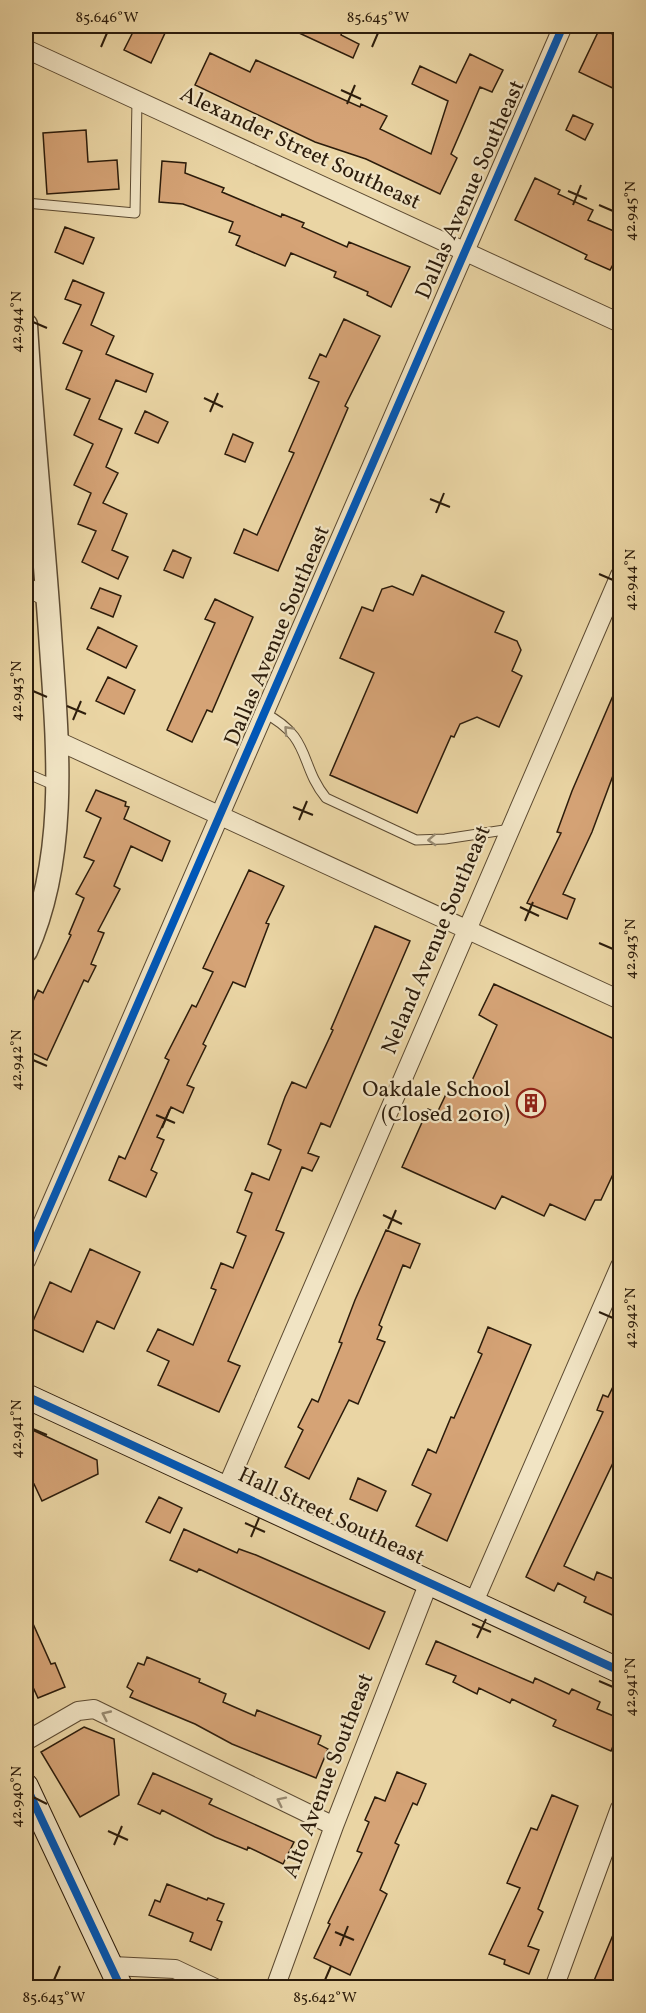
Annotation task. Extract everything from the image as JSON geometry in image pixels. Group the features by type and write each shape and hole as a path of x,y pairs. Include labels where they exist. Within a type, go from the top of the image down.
{"main road":[{"name":"Hall Street Southeast","path":"26,1396 621,1671"},
{"path":"26,1786 32,1819 117,1977"}],"street":[{"name":"Dallas Avenue Southeast","path":"26,1261 563,26"},
{"name":"Alexander Street Southeast","path":"26,49 621,323"},
{"path":"26,325 27,378 47,597 57,741 50,875 32,920 26,951"},
{"name":"Neland Avenue Southeast","path":"226,1489 621,575"},
{"path":"26,587 47,597"},
{"path":"57,741 621,1000"},
{"path":"474,1602 621,1266"},
{"name":"Alto Avenue Southeast","path":"275,1988 334,1826 429,1582"},
{"path":"26,1741 78,1711 94,1709 334,1826"},
{"path":"554,1988 621,1808"},
{"path":"117,1977 175,1969 215,1988"}],"lane":[{"path":"26,203 135,213 137,100"},
{"path":"264,713 283,724 294,736 304,752 317,788 326,798 416,840 439,840 511,829"},
{"path":"26,772 56,786"}],"building":[{"path":"136,26 150,26 165,33 151,63 124,50"},
{"path":"284,26 332,26 343,31 341,35 359,44 353,58"},
{"path":"600,28 621,38 621,92 579,72"},
{"path":"210,53 250,72 256,60 360,107 361,104 387,116 380,129 431,154 448,101 412,84 420,66 456,83 470,54 503,70 492,92 480,87 451,154 457,158 440,194 366,159 315,142 195,85"},
{"path":"573,115 593,124 585,140 566,130"},
{"path":"86,130 88,162 117,160 119,189 47,194 43,133"},
{"path":"162,161 186,163 185,173 224,188 222,192 281,217 282,214 304,223 302,227 347,247 349,242 410,267 391,307 367,295 368,292 334,277 336,272 291,253 285,266 236,245 240,236 229,232 233,222 183,204 159,202"},
{"path":"535,178 560,190 558,194 593,210 588,220 621,234 621,250 610,270 585,259 587,255 515,220"},
{"path":"65,227 94,238 83,264 55,252"},
{"path":"73,280 104,293 91,325 114,336 106,354 153,374 146,392 116,380 99,419 122,429 106,467 118,473 103,503 127,514 112,550 128,557 118,579 82,562 96,531 78,524 91,493 74,485 93,444 74,435 90,399 66,389 82,351 63,343 81,305 65,299"},
{"path":"344,319 380,336 345,406 348,408 278,571 234,553 244,529 257,535 294,453 289,451 319,382 309,378 320,354 326,357"},
{"path":"145,411 168,422 158,443 135,433"},
{"path":"233,434 253,443 245,462 225,454"},
{"path":"173,550 191,558 183,578 164,570"},
{"path":"422,575 504,612 495,632 517,641 521,650 512,671 522,676 499,727 477,717 460,724 454,737 451,736 417,813 330,775 374,673 340,658 362,607 373,611 382,589 392,586 413,595"},
{"path":"100,588 121,596 113,617 91,608"},
{"path":"215,599 253,617 212,712 207,710 192,742 167,730 215,623 205,619"},
{"path":"98,627 137,646 126,668 87,649"},
{"path":"108,677 135,690 124,714 96,701"},
{"path":"621,677 621,754 592,832 563,894 575,899 567,919 527,903 561,833 557,832 572,791"},
{"path":"96,790 126,802 125,806 129,807 124,819 170,841 162,861 131,846 114,886 120,889 98,931 104,933 91,964 96,966 88,982 84,980 47,1060 26,1050 26,1017 38,990 43,993 71,935 69,934 84,898 76,894 94,861 84,857 101,818 86,811"},
{"path":"249,870 284,886 266,923 269,924 245,987 233,982 203,1044 206,1046 187,1085 194,1088 183,1113 171,1107 157,1137 164,1140 151,1170 157,1173 146,1197 109,1180 119,1156 125,1159 169,1060 165,1058 192,1005 196,1007 213,972 203,968"},
{"path":"375,926 410,941 330,1127 321,1123 308,1153 319,1157 312,1171 302,1167 276,1230 284,1233 228,1361 240,1366 219,1412 158,1385 169,1361 147,1351 158,1329 193,1345 216,1290 211,1288 221,1263 233,1268 246,1236 237,1232 252,1193 245,1190 252,1173 269,1180 281,1150 268,1144 285,1097 292,1082 306,1088 333,1030 331,1029"},
{"name":"Oakdale School (Closed 2010)","path":"494,984 621,1042 621,1157 601,1200 595,1200 585,1220 550,1204 544,1216 502,1196 495,1209 402,1167 428,1109 437,1113 449,1088 465,1096 497,1025 479,1015"},
{"path":"386,1230 420,1244 410,1268 403,1265 379,1325 382,1327 377,1339 385,1342 358,1404 349,1400 309,1479 285,1467 303,1430 298,1427 312,1399 318,1402 342,1343 339,1342 355,1300"},
{"path":"90,1249 140,1272 114,1329 97,1321 83,1352 30,1328 50,1282 71,1292"},
{"path":"488,1327 531,1345 447,1541 416,1526 431,1494 412,1485 428,1449 436,1453 451,1417 454,1418 482,1354 478,1352"},
{"path":"621,1370 621,1446 564,1566 594,1580 597,1572 621,1582 621,1619 584,1602 586,1597 558,1583 554,1591 526,1577 603,1412 597,1410 603,1395 608,1397"},
{"path":"26,1427 97,1460 98,1474 42,1501 34,1484 26,1488"},
{"path":"358,1478 386,1491 377,1511 350,1499"},
{"path":"159,1497 182,1508 170,1533 146,1522"},
{"path":"184,1529 237,1553 239,1549 256,1555 385,1612 369,1649 199,1569 197,1572 170,1560"},
{"path":"26,1608 51,1664 55,1663 65,1687 38,1698 26,1672"},
{"path":"436,1641 533,1683 535,1678 569,1694 572,1689 600,1702 597,1709 621,1719 621,1727 611,1751 553,1726 556,1720 512,1699 510,1703 479,1688 477,1694 453,1682 456,1676 426,1664"},
{"path":"147,1657 200,1679 199,1682 226,1694 223,1702 255,1716 257,1710 321,1736 318,1744 328,1749 316,1778 232,1744 195,1724 130,1697 133,1691 127,1687 138,1663 144,1665"},
{"path":"84,1727 114,1739 119,1795 80,1817 41,1752"},
{"path":"397,1772 426,1784 417,1805 413,1803 395,1843 399,1845 380,1890 387,1894 350,1975 314,1958 330,1924 328,1923 362,1853 357,1851 369,1822 365,1820 375,1797 385,1801"},
{"path":"153,1773 212,1799 209,1804 294,1842 283,1864 248,1847 247,1850 215,1837 162,1810 160,1814 138,1804"},
{"path":"552,1795 578,1806 538,1909 543,1912 528,1946 539,1950 529,1974 504,1964 505,1960 489,1954 520,1888 507,1883 531,1828 537,1830"},
{"path":"167,1884 207,1900 208,1898 224,1904 217,1920 222,1922 211,1950 190,1941 193,1933 149,1915 155,1900 160,1902"},
{"path":"620,1918 621,1988 591,1988"}],"cycle path":[{"path":"26,1261 563,26"},
{"path":"26,1396 620,1671"},
{"path":"26,1786 121,1988"}],"place":[{"name":"Oakdale School (Closed 2010)","path":"531,1103"}]}
